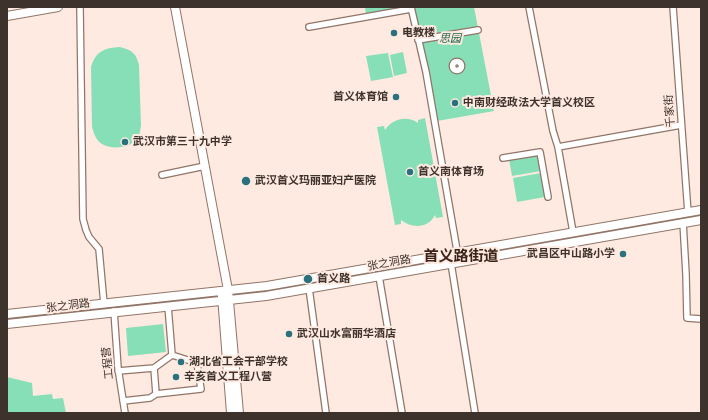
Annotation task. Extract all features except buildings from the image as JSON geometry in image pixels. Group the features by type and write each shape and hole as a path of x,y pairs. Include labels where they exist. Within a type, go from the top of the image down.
{"main road":[{"path":"7,16 58,7"},
{"path":"175,7 205,166 225,290 239,413"},
{"name":"张之洞路","path":"7,314 267,286 701,210"},
{"name":"张之洞路","path":"7,324 266,296 701,220"},
{"path":"226,300 231,413"}],"street":[{"path":"80,7 83,219 89,237 99,249 104,304"},
{"path":"529,7 553,131 558,147 573,232"},
{"name":"千家街","path":"673,7 688,213"},
{"path":"309,27 411,8 426,72 458,253 455,262 475,413"},
{"path":"418,40 478,30"},
{"path":"558,147 681,125"},
{"path":"503,158 540,152 548,197"},
{"path":"162,174 205,166"},
{"path":"683,222 687,318 701,319"},
{"path":"379,276 402,413"},
{"path":"309,288 326,413"},
{"path":"168,306 172,355"},
{"name":"工程营","path":"114,312 118,371 126,413"},
{"path":"118,371 154,368 172,355"},
{"path":"123,402 150,398 156,394 200,389 197,363 172,355"},
{"path":"154,368 156,394"}],"green space":[{"path":"365,7 409,7 366,15"},
{"name":"思园","path":"414,7 474,7 494,111 437,121"},
{"path":"120,47 128,49 133,53 139,65 141,126 138,138 131,144 121,147 111,147 102,144 97,139 92,127 91,67 95,57 101,51 109,48"},
{"path":"403,52 407,73 394,76 390,55"},
{"path":"388,53 393,77 371,81 366,56"},
{"name":"首义南体育场","path":"425,118 443,217 436,218 435,215 429,223 420,226 410,225 401,220 401,224 395,225 377,127 384,126 385,130 392,123 400,119 409,119 418,123 418,120"},
{"path":"538,154 541,171 512,176 509,159"},
{"path":"541,173 545,197 517,202 513,178"},
{"path":"163,324 166,352 128,356 126,328"},
{"path":"7,377 32,383 33,396 52,394 53,399 63,398 66,413 7,413"}],"place":[{"name":"电教楼","path":"394,33"},
{"name":"首义体育馆","path":"396,97"},
{"name":"中南财经政法大学首义校区","path":"455,103"},
{"name":"武汉市第三十九中学","path":"125,142"},
{"name":"首义南体育场","path":"410,172"},
{"name":"武汉首义玛丽亚妇产医院","path":"246,181"},
{"name":"武昌区中山路小学","path":"623,254"},
{"name":"首义路","path":"308,279"},
{"name":"武汉山水富丽华酒店","path":"289,334"},
{"name":"湖北省工会干部学校","path":"181,362"},
{"name":"辛亥首义工程八营","path":"176,377"}],"district":[{"name":"首义路街道","path":"461,257"}]}
